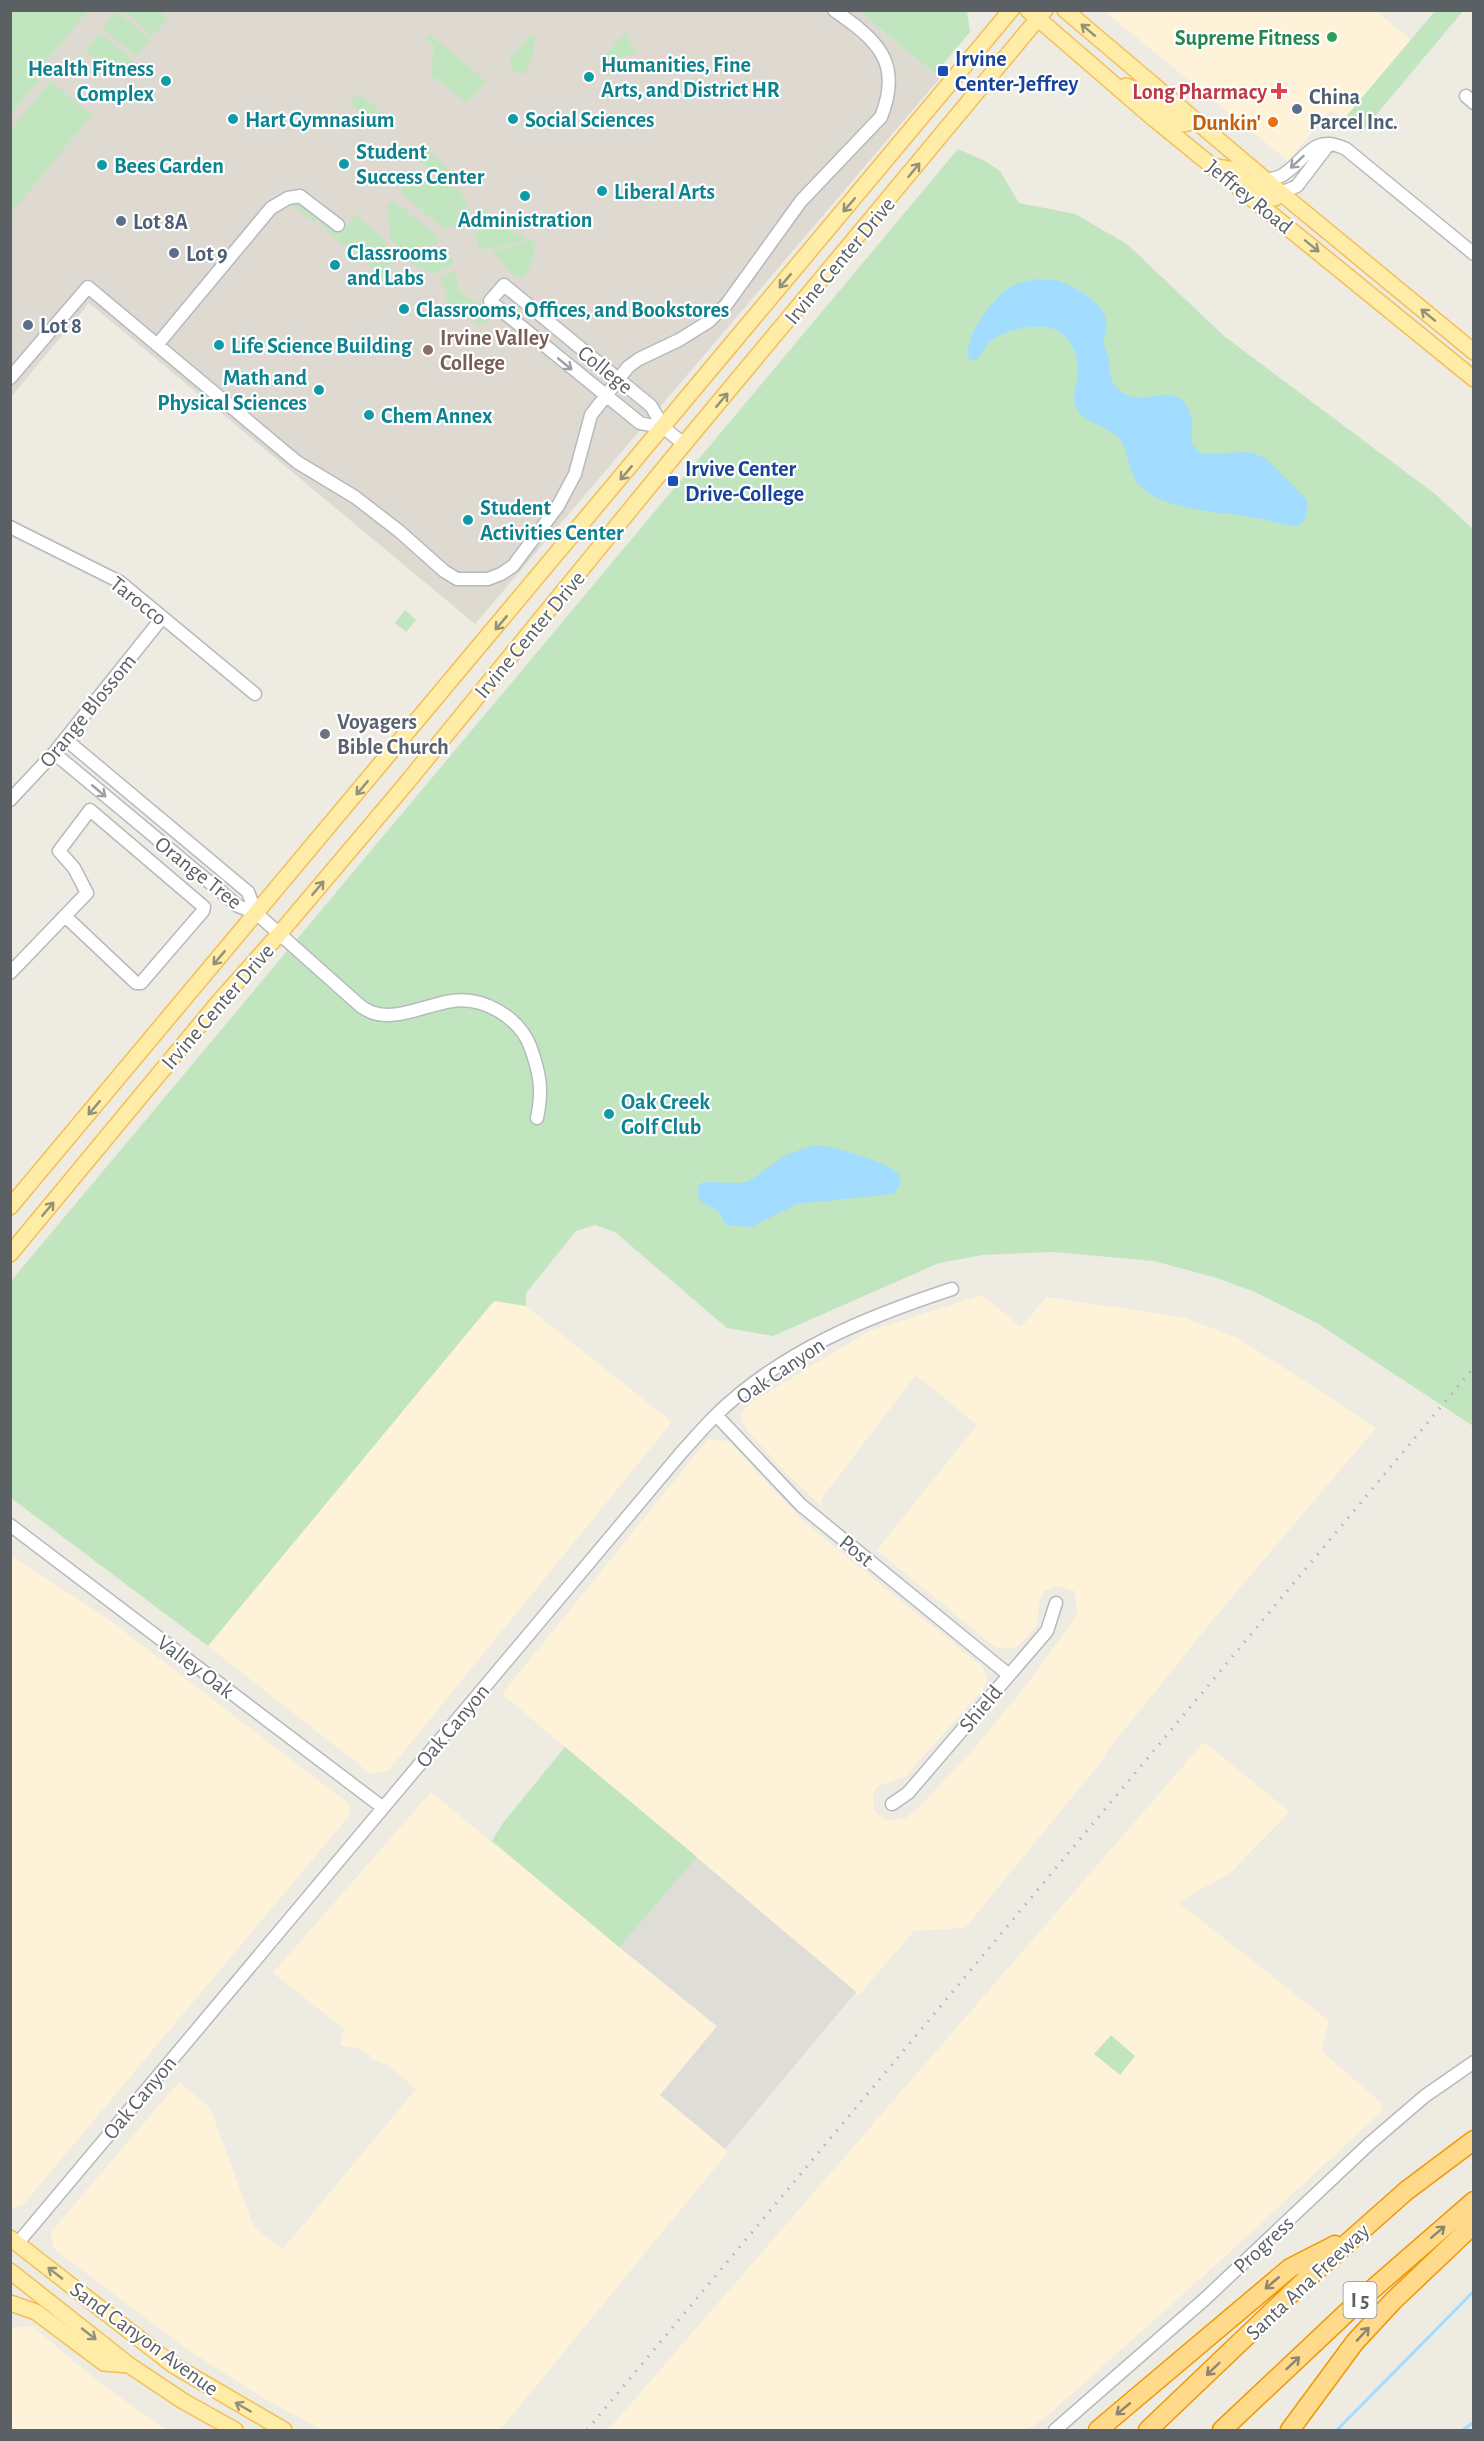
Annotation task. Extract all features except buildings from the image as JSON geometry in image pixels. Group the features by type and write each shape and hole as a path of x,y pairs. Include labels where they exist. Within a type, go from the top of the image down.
{"highway":[{"name":"Santa Ana Freeway","path":"1148,2430 1300,2285 1406,2191 1473,2140"},
{"name":"I 5","path":"1222,2430 1359,2301 1473,2201"},
{"path":"1290,2430 1355,2342 1473,2224"},
{"path":"1098,2430 1290,2268 1358,2234"},
{"path":"1227,2430 1251,2403"}],"main road":[{"name":"Irvine Center Drive","path":"10,1207 664,428 1011,10"},
{"name":"Jeffrey Road","path":"1065,10 1281,194 1473,352"},
{"name":"Irvine Center Drive","path":"10,1254 831,270 1037,13"},
{"name":"Jeffrey Road","path":"1037,13 1109,79 1473,379"},
{"path":"1109,79 1137,90 1183,124 1188,123 1191,117"},
{"path":"1213,166 1235,170 1269,197 1275,198 1281,194"},
{"name":"Sand Canyon Avenue","path":"12,2246 173,2365 284,2430"},
{"name":"Sand Canyon Avenue","path":"10,2271 129,2365 235,2430"},
{"path":"10,2303 36,2312 104,2363 129,2365"}],"street":[{"path":"10,378 88,287 297,462 355,497 399,531 444,571 457,579 488,579 501,574 522,556 566,493 575,474 591,415 628,367 708,322 726,305 801,201 881,117 888,100 888,65 880,49 869,36 834,10"},
{"path":"1265,180 1284,175 1309,151 1321,144 1346,149 1473,254"},
{"path":"1281,194 1296,186 1334,145"},
{"path":"157,345 271,208 288,198 300,195 338,225"},
{"name":"College","path":"664,428 640,423 490,301 504,285 651,406 664,428 684,444"},
{"name":"Tarocco","path":"10,527 120,582 255,694"},
{"name":"Orange Blossom","path":"10,801 54,753 162,618"},
{"name":"Orange Tree","path":"65,739 248,892 256,913"},
{"name":"Orange Tree","path":"54,753 238,906 256,913"},
{"path":"10,973 87,892 74,868 59,851 90,810 204,907 141,983 136,983 65,916"},
{"path":"256,913 356,1002 372,1013 394,1014 421,1010 454,1000 478,1002 505,1014 524,1031 538,1069 542,1097 537,1118"},
{"name":"Oak Canyon","path":"12,2246 681,1453 716,1415 759,1379 802,1351 847,1328 899,1306 952,1289"},
{"name":"Post","path":"716,1415 801,1505 1009,1675"},
{"name":"Valley Oak","path":"10,1525 382,1807"},
{"name":"Shield","path":"892,1804 908,1793 1047,1631 1056,1604"},
{"name":"Progress","path":"1055,2430 1206,2298 1369,2144 1425,2096 1473,2062"}],"shaded area":[{"name":"Irvine Valley College","path":"11,11 859,11 940,78 475,624 89,303 11,397"},
{"path":"1104,11 1376,11 1411,40 1344,119 1330,110 1288,161"},
{"path":"982,1295 1021,1327 1046,1297 1182,1317 1238,1338 1376,1428 1216,1616 1105,1754 1106,1756 965,1928 914,1931 859,1995 502,1694 708,1439 728,1441 804,1522 983,1667 987,1680 984,1688 905,1777 880,1785 873,1792 874,1810 885,1820 903,1819 913,1813 967,1757 1024,1688 1077,1615 1075,1591 1058,1586 1044,1591 1039,1603 1037,1625 1028,1636 1017,1647 1007,1649 995,1647 877,1550 977,1425 916,1375 822,1498 822,1507 783,1470 748,1431 742,1421 742,1413 752,1402 869,1331"},
{"path":"494,1300 526,1306 672,1422 388,1771 371,1774 208,1646"},
{"path":"10,1555 104,1616 349,1804 349,1816 22,2206 11,2208"},
{"path":"1204,1742 1290,1812 1229,1874 1178,1902 1329,2021 1321,2051 1383,2104 1381,2112 1219,2262 1046,2417 1027,2430 608,2430"},
{"path":"431,1792 717,2027 660,2095 728,2152 500,2430 322,2430 253,2392 184,2347 53,2248 51,2232 179,2082 210,2108 254,2227 283,2249 416,2089 388,2065 370,2059 371,2055 362,2053 363,2050 340,2045 344,2029 273,1973"},
{"path":"695,1856 856,1992 725,2149 660,2095 717,2026 619,1947"},
{"path":"32,2326 96,2380 166,2430 11,2430 11,2328"}],"green space":[{"path":"10,11 88,11 45,62 51,67 11,114"},
{"path":"117,11 150,39 136,56 102,28"},
{"path":"124,11 159,11 168,18 153,36"},
{"path":"859,11 967,11 970,32 935,74"},
{"path":"1435,11 1463,11 1361,133 1344,119"},
{"path":"627,31 629,41 638,53 610,60 605,55"},
{"path":"100,33 133,61 119,78 85,50"},
{"path":"430,34 486,81 467,103 432,76 431,58 435,52 432,49 434,46 426,39"},
{"path":"530,35 535,36 533,55 524,75 513,70 509,60"},
{"path":"51,81 92,115 11,213 11,129"},
{"path":"358,93 382,113 374,123 349,103"},
{"path":"425,148 456,175 438,176 416,158"},
{"path":"958,149 985,161 1000,171 1019,203 1075,214 1127,244 1224,336 1435,494 1473,529 1473,1426 1317,1323 1255,1292 1217,1278 1154,1261 1053,1252 983,1255 939,1263 773,1336 727,1328 615,1232 595,1225 576,1231 526,1293 526,1306 494,1301 208,1646 11,1498 11,1281"},
{"path":"447,180 461,193 470,209 454,228 448,227 445,230 400,192 406,184"},
{"path":"393,200 439,237 437,239 439,244 420,246 405,255 390,238 387,207"},
{"path":"293,202 301,202 340,233 358,214 360,219 384,239 397,261 396,264 391,263 382,279 365,260 326,232 327,228 323,228 320,220 313,221 293,206"},
{"path":"482,209 501,219 515,233 527,239 496,248 479,249 475,233 485,229 490,230 482,227 474,231 474,222"},
{"path":"530,240 535,242 534,257 522,278 512,274 491,252"},
{"path":"430,254 445,254 455,261 450,267 433,274 409,262"},
{"path":"454,271 461,292 488,309 492,314 489,320 480,325 444,300 448,292 441,284 440,278"},
{"path":"405,610 416,620 406,632 395,623"},
{"path":"565,1747 697,1857 619,1947 492,1841 502,1824"},
{"path":"1111,2035 1135,2056 1120,2075 1094,2054"}],"water":[{"path":"1037,279 1056,280 1070,285 1099,306 1107,325 1104,344 1109,359 1111,379 1118,389 1127,395 1138,397 1169,395 1178,397 1186,404 1191,417 1192,444 1202,454 1249,452 1264,457 1307,500 1307,511 1302,523 1292,526 1198,510 1180,506 1148,493 1134,477 1122,442 1118,437 1086,419 1077,409 1074,398 1078,371 1077,358 1068,340 1058,331 1034,326 1007,332 991,341 976,360 970,360 969,342 987,309 1010,287"},
{"path":"815,1145 847,1151 887,1166 896,1172 901,1182 894,1194 797,1204 751,1227 726,1225 721,1215 701,1201 699,1197 698,1186 703,1182 741,1183 749,1181 788,1154"}],"waterway":[{"path":"1337,2430 1474,2291"},
{"path":"1463,2430 1474,2422"}],"railway":[{"path":"587,2430 1474,1367"}],"place":[{"name":"Supreme Fitness","path":"1332,37"},
{"name":"Irvine Center-Jeffrey","path":"943,71"},
{"name":"Humanities, Fine Arts, and District HR","path":"589,77"},
{"name":"Health Fitness Complex","path":"166,81"},
{"name":"Long Pharmacy","path":"1279,91"},
{"name":"China Parcel Inc.","path":"1297,109"},
{"name":"Hart Gymnasium","path":"233,119"},
{"name":"Social Sciences","path":"513,119"},
{"name":"Dunkin'","path":"1273,122"},
{"name":"Student Success Center","path":"344,164"},
{"name":"Bees Garden","path":"102,165"},
{"name":"Liberal Arts","path":"602,191"},
{"name":"Administration","path":"525,196"},
{"name":"Lot 8A","path":"121,221"},
{"name":"Lot 9","path":"174,253"},
{"name":"Classrooms and Labs","path":"335,265"},
{"name":"Classrooms, Offices, and Bookstores","path":"404,309"},
{"name":"Lot 8","path":"28,325"},
{"name":"Life Science Building","path":"219,345"},
{"name":"Irvine Valley College","path":"428,350"},
{"name":"Math and Physical Sciences","path":"319,390"},
{"name":"Chem Annex","path":"369,415"},
{"name":"Irvive Center Drive-College","path":"673,481"},
{"name":"Student Activities Center","path":"468,520"},
{"name":"Voyagers Bible Church","path":"325,734"},
{"name":"Oak Creek Golf Club","path":"609,1114"}]}
